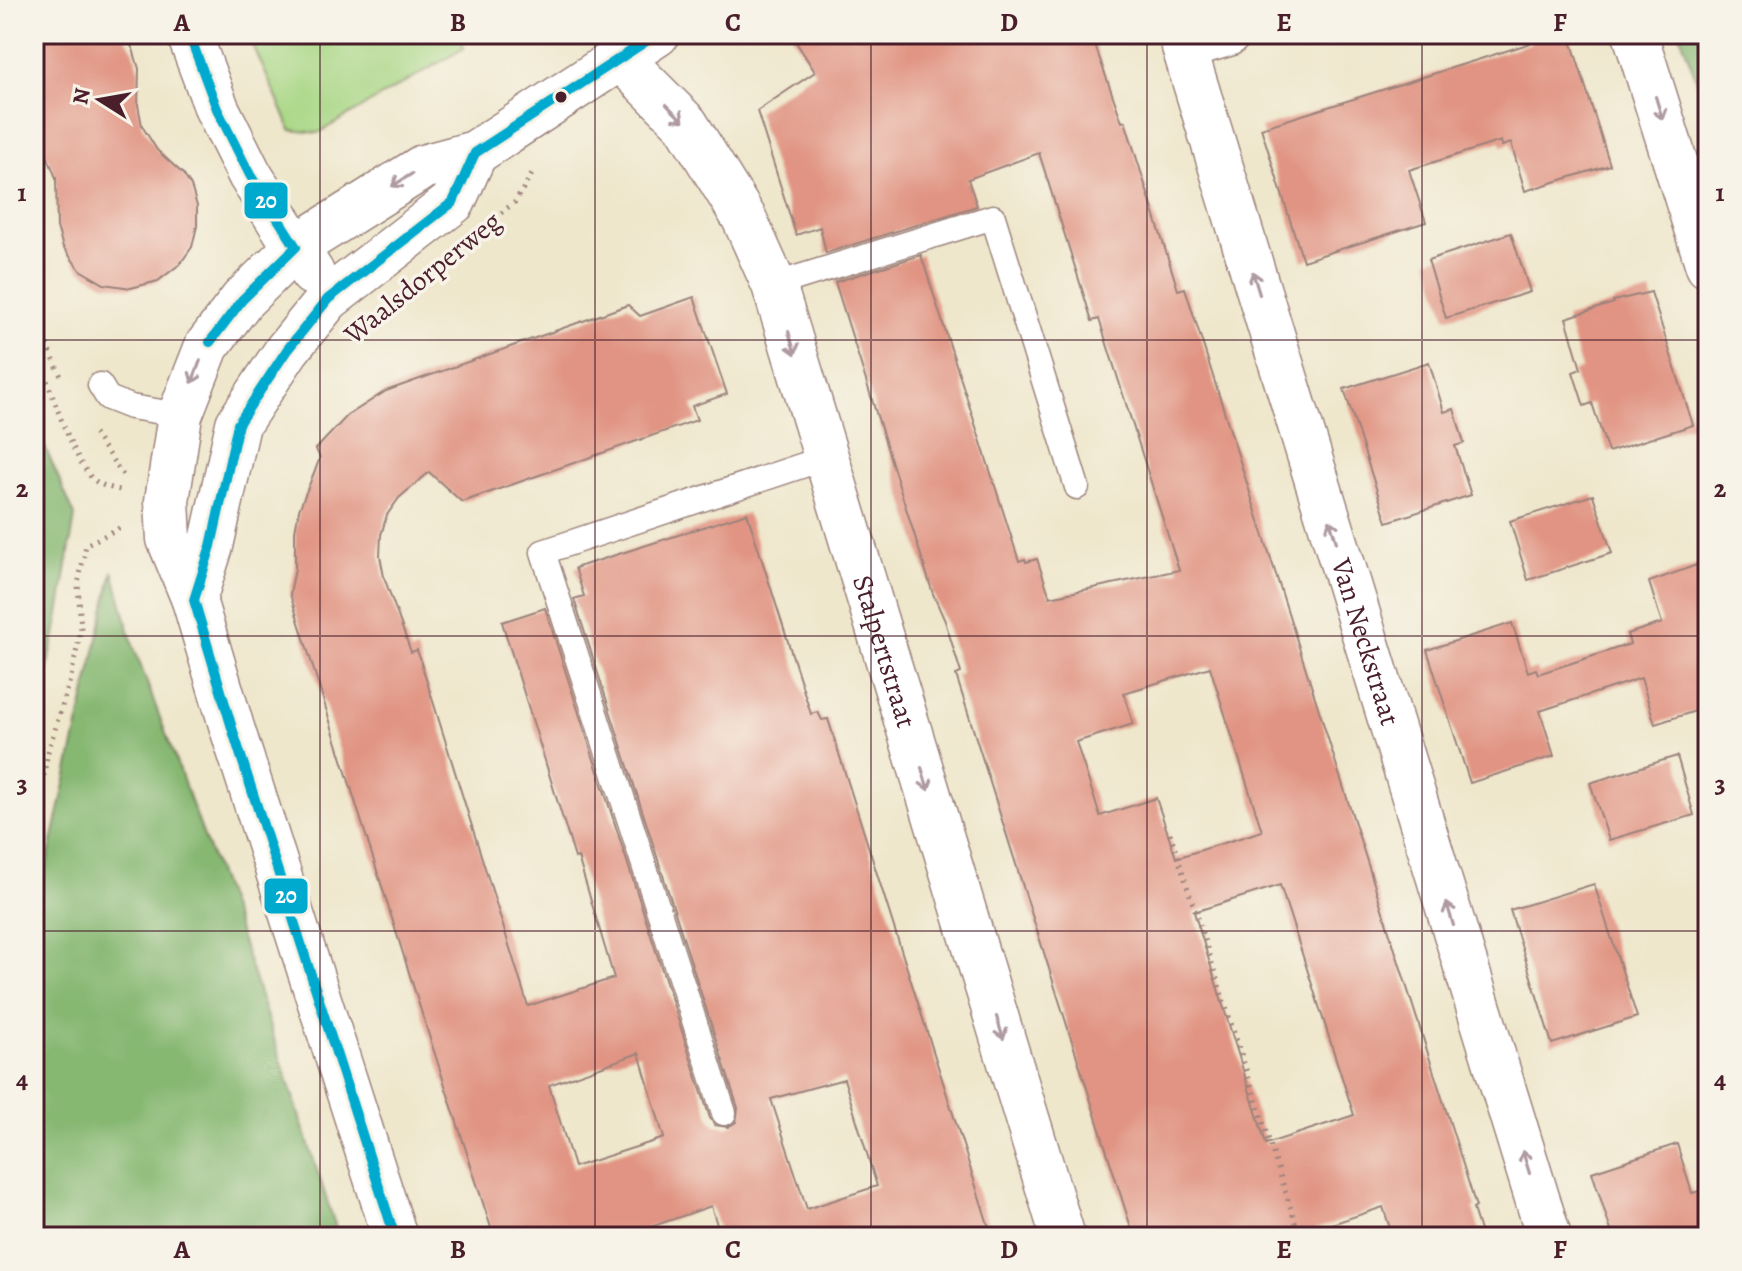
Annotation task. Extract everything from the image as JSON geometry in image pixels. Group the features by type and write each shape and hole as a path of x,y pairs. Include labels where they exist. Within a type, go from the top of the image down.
{"street":[{"path":"189,34 224,122 250,175 328,299"},
{"path":"395,1237 194,600 169,539 167,501 180,415 207,346 242,300 296,247 423,167 475,153 657,34"},
{"name":"Van Neckstraat","path":"1228,34 1184,47 1549,1237"},
{"path":"1635,34 1708,266"},
{"name":"Stalpertstraat","path":"620,58 686,124 744,218 774,285 1063,1237"},
{"name":"Waalsdorperweg","path":"194,600 211,546 238,424 287,350 328,299 453,202 475,153"},
{"path":"180,415 238,424"}],"lane":[{"path":"774,285 993,217 1077,487"},
{"path":"100,385 108,398 131,407 180,415"},
{"path":"724,1113 543,552 828,457"}],"path":[{"name":"Waalsdorperweg","path":"491,220 515,202 533,171"},
{"path":"34,343 75,450 91,478 103,485 167,501"},
{"path":"34,831 48,752 71,677 81,629 78,584 86,545 126,524"},
{"path":"1170,833 1300,1237"}],"green space":[{"path":"248,34 459,34 464,48 318,133 291,130"},
{"path":"1680,34 1708,34 1708,112"},
{"path":"34,422 75,516 58,621 34,729"},
{"path":"113,571 133,645 236,923 339,1237 34,1237 34,922"}],"building":[{"path":"34,34 123,34 133,49 139,69 138,105 142,126 157,150 183,174 191,186 197,206 197,226 192,247 180,264 158,281 131,288 104,284 80,270 63,247 57,227 56,178 48,158 34,141"},
{"path":"791,34 1091,34 1122,122 1125,121 1178,290 1185,288 1457,1145 1482,1237 1393,1237 1383,1207 1293,1237 1134,1237 956,675 961,673 945,621 933,594 835,282 921,255 1019,561 1037,559 1050,597 1179,570 1099,319 1092,321 1039,153 968,179 977,206 826,253 820,227 796,235 757,111 815,72","holes":["1210,667 1262,831 1176,858 1156,798 1100,816 1076,742 1133,724 1124,693","1280,885 1354,1115 1266,1144 1194,912"]},
{"path":"1528,34 1569,34 1610,165 1525,191 1511,143 1502,146 1501,141 1409,170 1426,222 1303,261 1261,128 1531,43"},
{"path":"1511,233 1530,292 1446,318 1428,260"},
{"path":"1651,292 1693,425 1608,452 1592,403 1584,406 1573,372 1581,369 1566,318 1613,301"},
{"path":"694,297 727,394 692,406 697,420 462,502 429,472 399,498 387,515 381,535 380,556 384,577 411,652 417,650 528,1006 614,978 502,622 545,608 710,1118 715,1125 728,1127 736,1122 738,1108 574,599 584,596 575,568 747,513 811,714 818,712 822,720 828,719 992,1237 721,1237 711,1206 622,1237 494,1237 290,594 295,569 295,531 299,510 320,458 316,449 347,416 386,391 628,305 640,316","holes":["639,1053 664,1138 574,1167 549,1085","844,1079 877,1186 807,1209 771,1099"]},
{"path":"1429,362 1444,412 1454,409 1464,443 1455,446 1471,495 1387,522 1344,389"},
{"path":"1593,495 1612,553 1528,580 1510,521"},
{"path":"1708,561 1708,707 1655,724 1641,678 1540,711 1554,756 1470,783 1427,650 1512,623 1528,672 1536,669 1538,674 1630,644 1627,634 1662,623 1649,582"},
{"path":"1677,756 1694,815 1609,840 1590,783"},
{"path":"1594,884 1637,1017 1552,1044 1510,910"},
{"path":"1677,1144 1692,1193 1700,1191 1708,1215 1708,1237 1613,1237 1592,1172"}],"transit line":[{"name":"20","path":"189,34 217,109 250,175 296,247 242,300 210,342"},
{"name":"20","path":"395,1237 194,600 211,546 238,424 287,350 328,299 453,202 475,153 657,34"}]}
